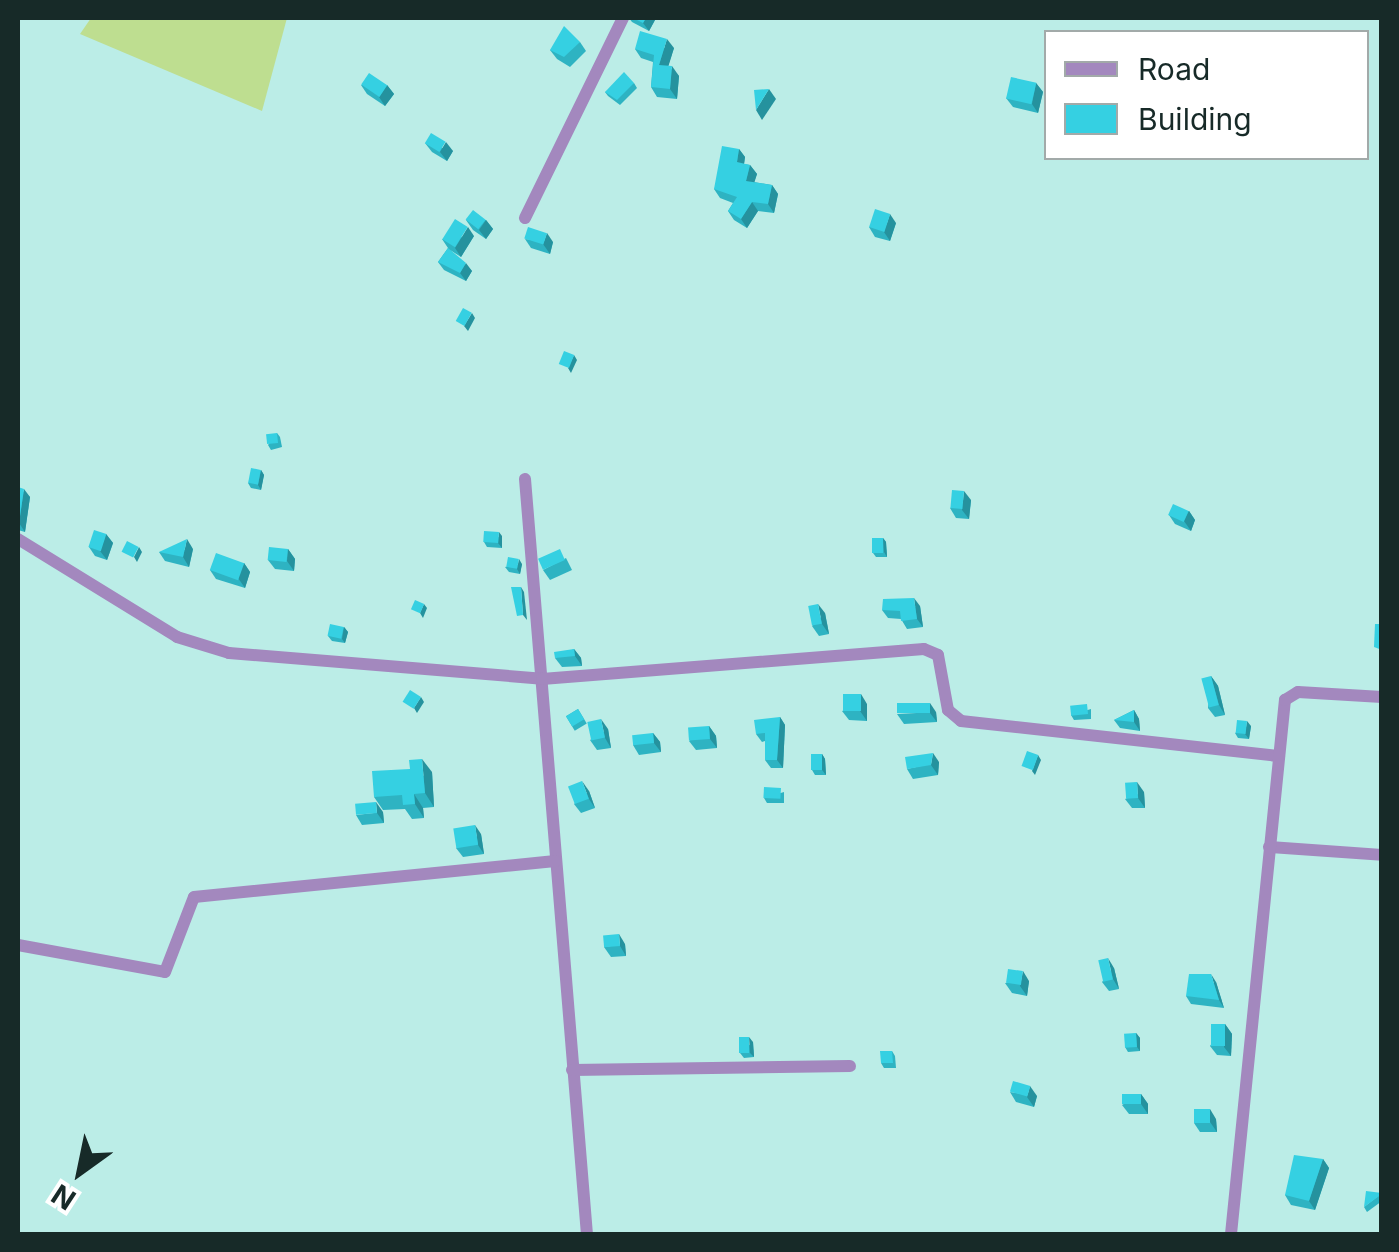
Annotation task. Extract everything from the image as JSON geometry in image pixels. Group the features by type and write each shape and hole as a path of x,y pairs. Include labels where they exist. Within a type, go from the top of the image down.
{"street":[{"path":"525,218 623,18"},
{"path":"525,479 587,1234"},
{"path":"18,540 204,646 542,679 924,649 938,654 948,710 960,721 1279,756"},
{"path":"1231,1234 1279,756 1290,694 1382,697"},
{"path":"1270,847 1382,856"},
{"path":"18,945 165,972 194,897 556,861"},
{"path":"572,1070 850,1066"}],"green space":[{"path":"91,18 287,18 262,111 80,34"}],"building":[{"path":"564,26 580,42 564,57 550,50"},
{"path":"640,31 667,39 659,65 672,66 670,89 651,87 654,55 635,49"},
{"path":"624,72 634,83 617,100 605,92"},
{"path":"369,73 387,85 379,97 361,85"},
{"path":"1011,77 1036,83 1031,104 1006,98"},
{"path":"769,89 756,110 754,90"},
{"path":"431,133 446,142 439,152 425,143"},
{"path":"722,146 739,149 737,162 750,165 746,181 772,185 768,204 752,202 741,219 728,211 737,197 714,189"},
{"path":"875,209 890,214 884,232 869,227"},
{"path":"473,210 486,220 478,229 466,219"},
{"path":"455,219 468,227 455,247 442,239"},
{"path":"528,227 547,233 543,245 524,238"},
{"path":"448,248 466,263 460,273 438,262"},
{"path":"463,308 472,313 464,326 456,321"},
{"path":"564,351 574,355 569,368 559,364"},
{"path":"277,433 278,443 267,444 266,434"},
{"path":"251,468 261,470 258,485 248,483"},
{"path":"18,487 24,489 19,523 18,523"},
{"path":"952,490 964,491 962,509 950,508"},
{"path":"1173,504 1189,511 1184,522 1168,515"},
{"path":"94,530 106,534 101,551 88,547"},
{"path":"484,531 499,532 498,543 483,542"},
{"path":"872,538 883,538 883,553 872,553"},
{"path":"187,539 183,557 159,552"},
{"path":"127,541 139,547 133,558 122,552"},
{"path":"269,547 288,549 287,562 268,560"},
{"path":"560,549 565,560 543,570 538,559"},
{"path":"216,553 244,563 238,580 210,570"},
{"path":"508,557 519,559 517,569 506,567"},
{"path":"511,587 521,587 523,615 517,616"},
{"path":"914,598 917,619 901,621 900,611 882,610 883,599"},
{"path":"415,600 424,604 420,613 411,609"},
{"path":"818,604 822,624 812,626 808,606"},
{"path":"330,624 344,627 341,639 328,636"},
{"path":"1375,624 1382,624 1382,650 1374,647"},
{"path":"574,649 575,656 555,658 554,652"},
{"path":"1211,676 1219,705 1209,708 1201,679"},
{"path":"410,690 421,697 414,709 403,702"},
{"path":"843,694 861,694 861,711 843,711"},
{"path":"897,703 930,703 930,713 897,713"},
{"path":"1087,704 1088,714 1071,716 1070,706"},
{"path":"578,709 584,719 572,726 566,716"},
{"path":"1134,710 1134,722 1114,720"},
{"path":"780,717 777,760 765,760 765,733 756,734 754,720"},
{"path":"601,719 605,738 591,740 587,722"},
{"path":"1237,720 1247,721 1246,734 1236,733"},
{"path":"709,726 710,739 689,740 688,727"},
{"path":"653,733 654,743 633,745 632,735"},
{"path":"1027,751 1038,755 1033,770 1022,766"},
{"path":"933,753 931,765 907,769 905,757"},
{"path":"811,754 822,754 822,770 811,770"},
{"path":"422,759 425,793 414,794 415,804 403,805 402,795 374,797 372,771 410,769 409,760"},
{"path":"582,781 589,799 575,804 568,786"},
{"path":"1137,782 1138,798 1126,799 1125,783"},
{"path":"764,787 781,788 780,799 763,798"},
{"path":"376,802 377,813 356,815 355,804"},
{"path":"475,825 478,845 456,848 453,828"},
{"path":"619,934 620,946 604,947 603,935"},
{"path":"1108,958 1113,979 1103,982 1098,960"},
{"path":"1008,969 1023,971 1021,985 1006,983"},
{"path":"1189,974 1211,974 1219,1000 1186,996"},
{"path":"1211,1024 1225,1024 1225,1046 1211,1046"},
{"path":"1136,1033 1137,1047 1125,1048 1124,1034"},
{"path":"739,1037 749,1037 749,1053 739,1053"},
{"path":"880,1051 892,1051 893,1063 881,1063"},
{"path":"1013,1081 1030,1086 1027,1097 1010,1092"},
{"path":"1122,1094 1141,1094 1141,1104 1122,1104"},
{"path":"1194,1109 1210,1109 1210,1123 1194,1123"},
{"path":"1294,1155 1323,1159 1309,1201 1285,1195"},
{"path":"1366,1191 1382,1193 1382,1194 1364,1207"}]}
